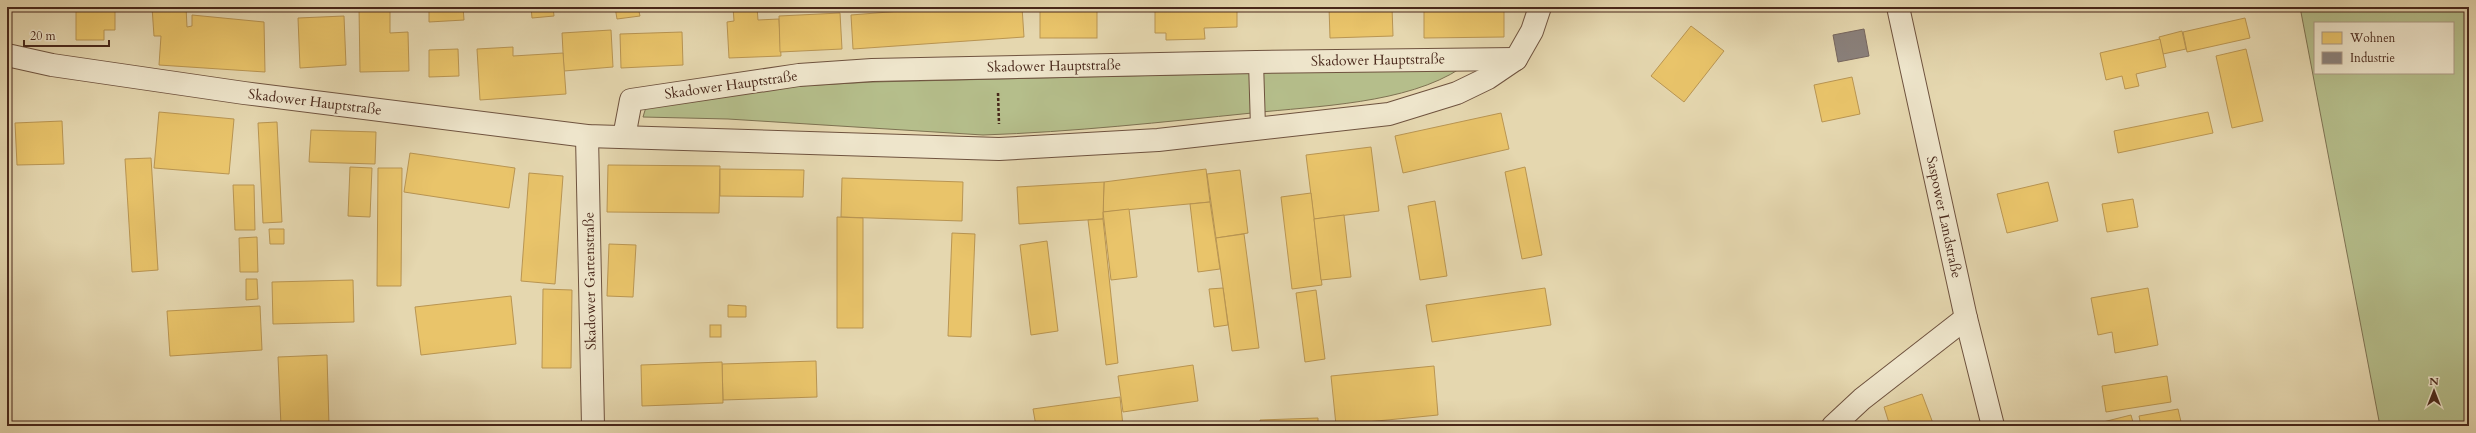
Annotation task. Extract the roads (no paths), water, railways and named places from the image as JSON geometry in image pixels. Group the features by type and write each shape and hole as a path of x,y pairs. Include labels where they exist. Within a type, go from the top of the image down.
{"street":[{"name":"Skadower Hauptstraße","path":"7,55 52,64 244,93 587,136 999,149 1158,140 1258,127 1389,114 1457,93 1488,78 1516,59 1532,31 1540,7"},
{"name":"Saspower Landstraße","path":"1898,7 1966,318 1993,426"},
{"name":"Skadower Hauptstraße","path":"624,137 630,100 799,75 872,70 1256,62 1516,59"},
{"name":"Skadower Gartenstraße","path":"587,136 593,426"},
{"path":"1834,426 1862,399 1966,318"}],"lane":[{"path":"1256,62 1258,127"}]}
